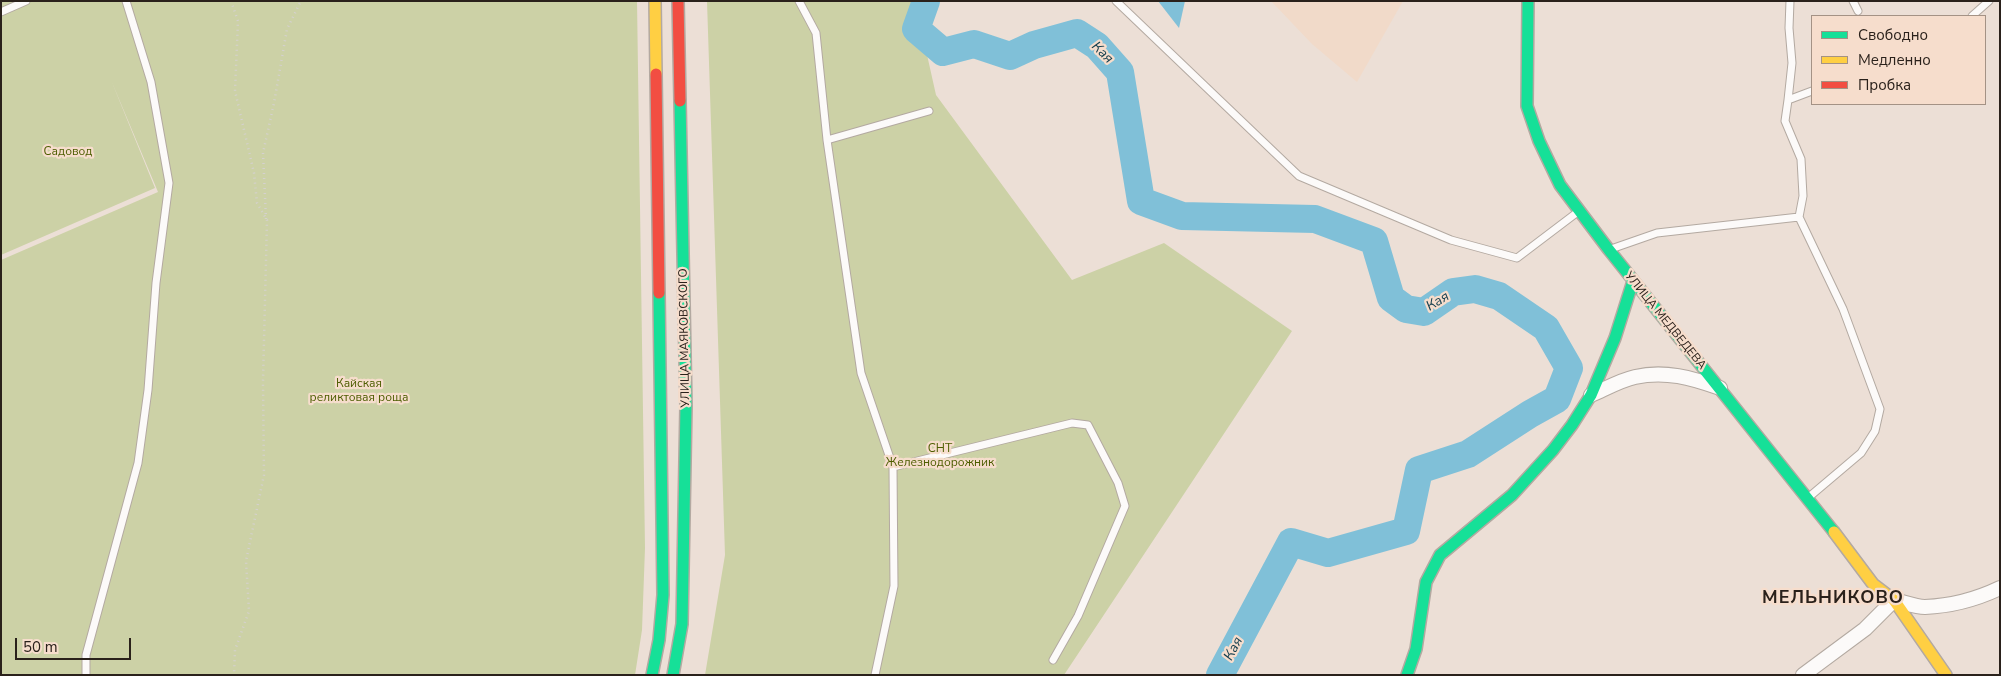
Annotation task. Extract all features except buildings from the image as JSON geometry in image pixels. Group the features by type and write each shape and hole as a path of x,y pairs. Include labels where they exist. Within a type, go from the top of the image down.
{"main road":[{"name":"УЛИЦА МАЯКОВСКОГО","path":"652,675 659,640 663,595 655,1"},
{"name":"УЛИЦА МАЯКОВСКОГО","path":"673,675 682,624 686,406 678,1"},
{"name":"УЛИЦА МЕДВЕДЕВА","path":"1528,1 1526,65 1528,106 1538,141 1560,185 1633,281 1808,498 1872,584 1894,600 1946,675"},
{"path":"1407,675 1416,649 1426,582 1440,555 1512,495 1553,450 1591,395 1616,338 1633,281"}],"street":[{"path":"1591,395 1635,377 1665,374 1696,380 1720,388"},
{"path":"1804,675 1865,629 1894,600 1924,607 1982,596 2000,588"}],"lane":[{"path":"1,12 26,1"},
{"path":"86,675 86,655 138,463 148,390 156,283 169,183 151,82 126,1"},
{"path":"799,1 816,33 828,140 861,373 893,467 894,586 874,675"},
{"path":"1116,1 1300,176 1451,240 1517,258 1579,211"},
{"path":"1790,1 1789,28 1792,63 1785,121 1801,159 1802,196 1799,217 1843,309 1880,409 1875,431 1861,453 1808,498"},
{"path":"1854,1 1858,11"},
{"path":"1973,15 1989,1"},
{"path":"1788,100 1811,91"},
{"path":"828,140 929,111"},
{"path":"1609,250 1657,233 1799,217"},
{"path":"893,467 1072,422 1088,425 1118,483 1125,506 1078,616 1053,660"}],"path":[{"path":"231,1 238,21 235,91 254,173 257,203 266,220"},
{"path":"234,675 234,650 249,612 246,561 264,475 263,381 266,220 263,153 274,103 286,29 301,1"}],"shaded area":[{"path":"1271,1 1403,1 1357,82 1312,44"}],"green space":[{"name":"Кайская реликтовая роща","path":"1,1 637,1 645,548 642,630 635,675 1,675 1,260 158,192 111,80 155,188 1,255"},
{"name":"СНТ Железнодорожник","path":"707,1 915,1 936,95 1072,280 1164,243 1292,331 1064,675 705,675 725,555"}],"water":[{"path":"1158,1 1185,1 1179,28"}],"waterway":[{"name":"Кая","path":"926,1 916,29 943,52 974,44 1010,56 1034,45 1077,33 1097,46 1120,72 1141,201 1182,216 1315,219 1374,241 1391,298 1406,309 1424,312 1453,292 1475,289 1499,296 1546,328 1569,368 1557,399 1468,454 1419,470 1406,531 1328,553 1291,542 1220,675"}],"traffic: fast":[{"path":"1528,1 1527,106 1539,141 1560,185 1609,250 1834,532"},
{"path":"673,675 682,624 686,406 680,101"},
{"path":"1407,675 1416,649 1426,582 1440,555 1512,495 1553,450 1572,425 1591,395 1615,338 1633,281"},
{"path":"652,675 659,640 663,595 659,293"}],"traffic: slow":[{"path":"655,1 656,74"},
{"path":"1834,532 1873,584 1894,600 1946,675"}],"traffic: jam":[{"path":"678,1 680,101"},
{"path":"656,74 659,293"}],"district":[{"name":"МЕЛЬНИКОВО","path":"1833,599"}],"park label":[{"name":"Садовод","path":"68,152"}]}
